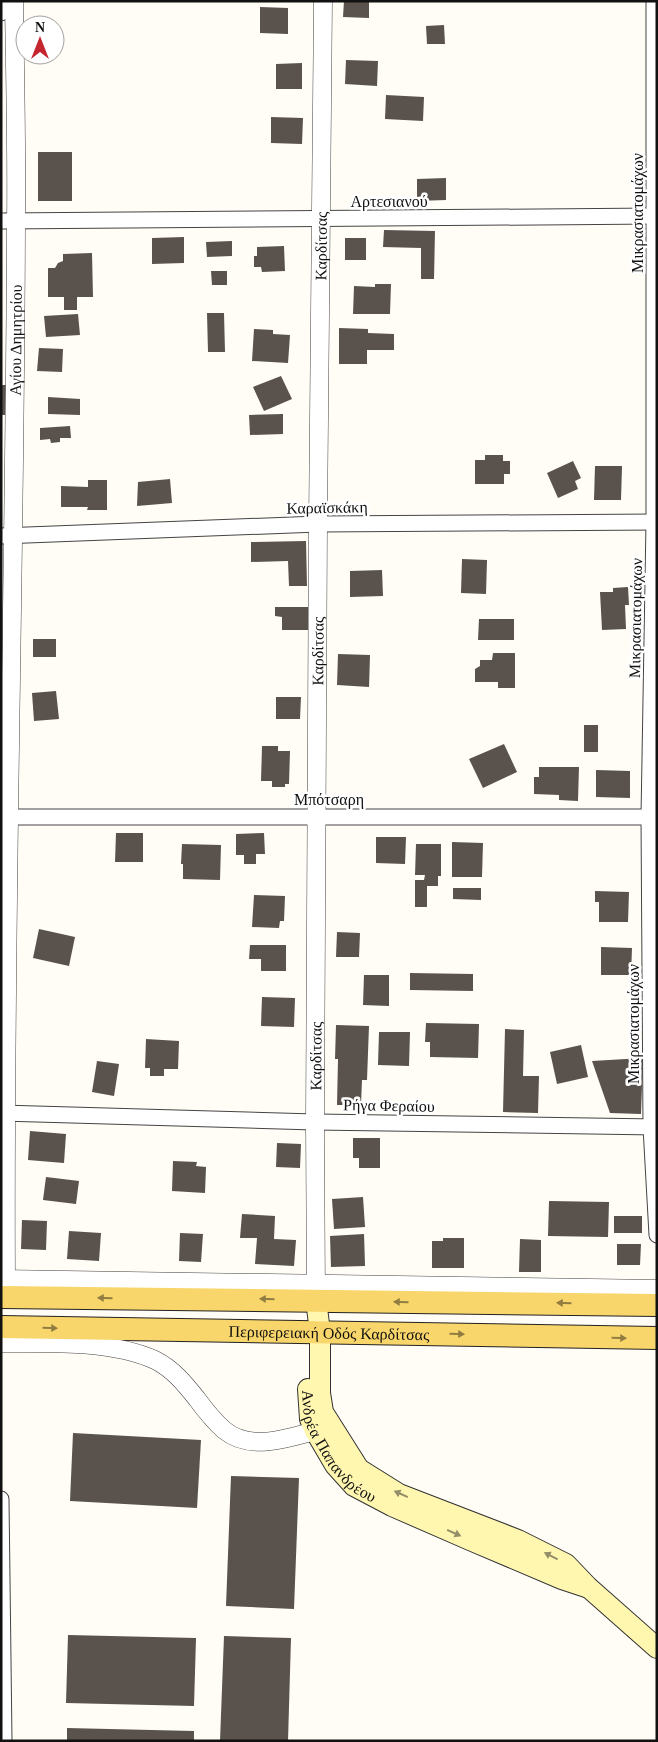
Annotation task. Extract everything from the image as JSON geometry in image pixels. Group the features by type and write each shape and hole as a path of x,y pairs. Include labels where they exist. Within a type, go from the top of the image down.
{"main road":[{"name":"Περιφερειακή Οδός Καρδίτσας","path":"3,1285 316,1292 657,1304"},
{"name":"Ανδρέα Παπανδρέου","path":"316,1292 313,1332 324,1429 358,1469 399,1494 518,1540 566,1564 588,1587 657,1648"},
{"name":"Περιφερειακή Οδός Καρδίτσας","path":"1,1327 657,1338"}],"street":[{"path":"1,13 13,1"},
{"name":"Αγίου Δημητρίου","path":"3,1285 9,222 13,1"},
{"name":"Καρδίτσας","path":"316,1292 318,524 323,1"},
{"name":"Μικρασιατομάχων","path":"654,1 656,522 653,817 654,1127 657,1235"},
{"name":"Αρτεσιανού","path":"9,222 656,216"},
{"name":"Καραϊσκάκη","path":"8,536 318,524 656,522"},
{"name":"Μπότσαρη","path":"5,817 653,817"},
{"name":"Ρήγα Φεραίου","path":"3,1113 315,1122 654,1127"},
{"path":"316,1292 657,1289"},
{"path":"1,1343 48,1343 119,1348 138,1353 157,1361 176,1374 225,1431 252,1442 286,1438 324,1429"},
{"path":"1,1498 4,1741"}],"building":[{"path":"344,1 369,1 369,18 343,17"},
{"path":"260,7 288,8 288,34 260,33"},
{"path":"444,25 445,44 427,44 426,26"},
{"path":"346,60 378,61 377,86 345,84"},
{"path":"302,63 302,89 276,89 276,64"},
{"path":"386,95 424,97 423,121 385,119"},
{"path":"271,117 303,118 302,144 271,143"},
{"path":"38,152 72,152 72,201 38,201"},
{"path":"446,178 446,200 417,201 417,179"},
{"path":"384,230 435,231 434,279 421,279 421,248 383,247"},
{"path":"184,237 184,263 152,264 152,238"},
{"path":"345,238 366,238 366,260 345,260"},
{"path":"232,241 232,256 207,257 206,242"},
{"path":"284,246 285,271 262,272 261,267 254,267 254,256 257,256 257,247"},
{"path":"92,253 93,297 77,297 77,310 64,310 64,297 48,297 48,268 55,268 58,263 63,261 63,254"},
{"path":"211,271 227,271 227,285 212,285"},
{"path":"375,284 391,284 390,314 353,314 354,286 375,287"},
{"path":"207,313 224,313 225,352 208,352"},
{"path":"78,314 80,335 46,337 44,316"},
{"path":"339,328 368,329 368,333 394,334 394,350 367,350 367,364 339,364"},
{"path":"254,329 273,330 273,334 290,335 288,363 252,361"},
{"path":"39,348 63,349 62,372 37,371"},
{"path":"281,376 292,399 264,411 253,387"},
{"path":"1,385 8,385 7,415 1,415"},
{"path":"48,397 80,399 80,415 48,414"},
{"path":"283,414 283,434 250,435 249,415"},
{"path":"70,426 71,438 60,438 60,442 51,443 50,439 40,440 40,428"},
{"path":"485,455 503,455 503,461 510,461 510,474 504,474 504,484 475,484 475,460 485,460"},
{"path":"573,461 581,478 575,481 578,489 558,498 547,473"},
{"path":"595,466 622,466 621,500 594,500"},
{"path":"170,479 172,503 137,506 138,482"},
{"path":"88,480 107,480 107,510 87,510 88,507 61,507 61,486 88,487"},
{"path":"306,541 307,586 289,586 288,561 251,562 251,542"},
{"path":"462,559 487,560 486,594 461,593"},
{"path":"382,570 383,596 350,597 350,571"},
{"path":"628,587 629,605 625,605 626,629 602,630 600,592 613,592 613,588"},
{"path":"275,607 308,607 308,630 282,630 282,617 275,616"},
{"path":"479,619 514,619 514,640 478,640"},
{"path":"33,639 56,639 56,657 33,657"},
{"path":"493,653 515,653 515,688 498,688 498,682 475,682 475,669 480,666 480,660 492,660"},
{"path":"338,654 370,655 369,687 337,685"},
{"path":"56,691 59,719 34,721 32,693"},
{"path":"276,697 301,697 300,719 276,719"},
{"path":"584,725 598,725 598,752 584,752"},
{"path":"504,744 517,772 483,788 469,759"},
{"path":"262,746 278,746 278,751 290,751 289,784 285,784 285,787 272,787 272,781 261,781"},
{"path":"539,767 579,767 578,801 559,800 559,795 534,794 534,777 539,777"},
{"path":"596,770 630,771 630,798 596,797"},
{"path":"116,833 143,833 143,862 115,862"},
{"path":"264,833 265,854 256,854 256,864 244,864 244,855 236,855 236,834"},
{"path":"376,837 406,837 405,864 376,863"},
{"path":"452,842 483,843 482,877 452,877"},
{"path":"182,844 221,845 220,880 183,879 183,864 181,864"},
{"path":"416,844 441,844 441,876 438,876 438,886 427,886 427,907 415,907 415,880 424,880 425,875 415,875"},
{"path":"453,888 481,888 481,900 453,899"},
{"path":"595,891 629,892 628,922 599,922 599,902 595,902"},
{"path":"254,895 285,896 284,921 280,921 279,928 252,927"},
{"path":"39,929 75,937 69,966 33,958"},
{"path":"337,932 360,933 359,957 336,957"},
{"path":"250,945 286,945 286,971 261,971 261,959 249,959"},
{"path":"601,947 632,948 631,975 601,975"},
{"path":"410,973 473,974 473,991 410,990"},
{"path":"364,975 389,975 389,1006 363,1005"},
{"path":"262,997 295,998 294,1027 261,1026"},
{"path":"426,1023 479,1024 478,1058 430,1057 430,1042 425,1042"},
{"path":"336,1025 369,1026 367,1080 362,1080 361,1105 337,1105 338,1059 335,1059"},
{"path":"505,1029 524,1030 523,1076 539,1076 538,1113 503,1112"},
{"path":"379,1032 410,1032 409,1066 378,1065"},
{"path":"146,1039 179,1041 178,1069 164,1069 164,1076 150,1076 150,1068 145,1068"},
{"path":"581,1045 588,1077 557,1084 550,1052"},
{"path":"643,1058 641,1114 610,1113 592,1061"},
{"path":"97,1061 119,1064 114,1096 92,1092"},
{"path":"30,1131 66,1134 64,1163 28,1160"},
{"path":"353,1138 380,1138 380,1168 359,1168 359,1158 353,1158"},
{"path":"277,1143 301,1144 300,1168 276,1167"},
{"path":"173,1161 197,1162 196,1166 206,1167 205,1193 172,1191"},
{"path":"46,1177 79,1181 76,1204 43,1200"},
{"path":"363,1197 365,1227 334,1229 332,1199"},
{"path":"549,1201 609,1202 608,1237 548,1236"},
{"path":"242,1214 275,1216 274,1239 296,1240 294,1266 255,1264 257,1238 240,1238"},
{"path":"614,1216 642,1216 642,1233 614,1233"},
{"path":"22,1220 47,1221 46,1250 21,1249"},
{"path":"69,1231 101,1233 99,1261 67,1259"},
{"path":"180,1233 203,1234 201,1262 179,1261"},
{"path":"364,1234 365,1266 331,1267 330,1236"},
{"path":"443,1238 464,1238 464,1268 432,1268 432,1241 443,1241"},
{"path":"520,1239 541,1240 541,1272 519,1272"},
{"path":"617,1244 641,1244 640,1265 617,1265"},
{"path":"73,1433 201,1440 197,1508 70,1501"},
{"path":"231,1476 299,1478 294,1609 226,1606"},
{"path":"68,1635 196,1638 194,1706 66,1703"},
{"path":"224,1636 291,1638 288,1741 220,1741"},
{"path":"67,1728 194,1731 194,1741 67,1741"}]}
